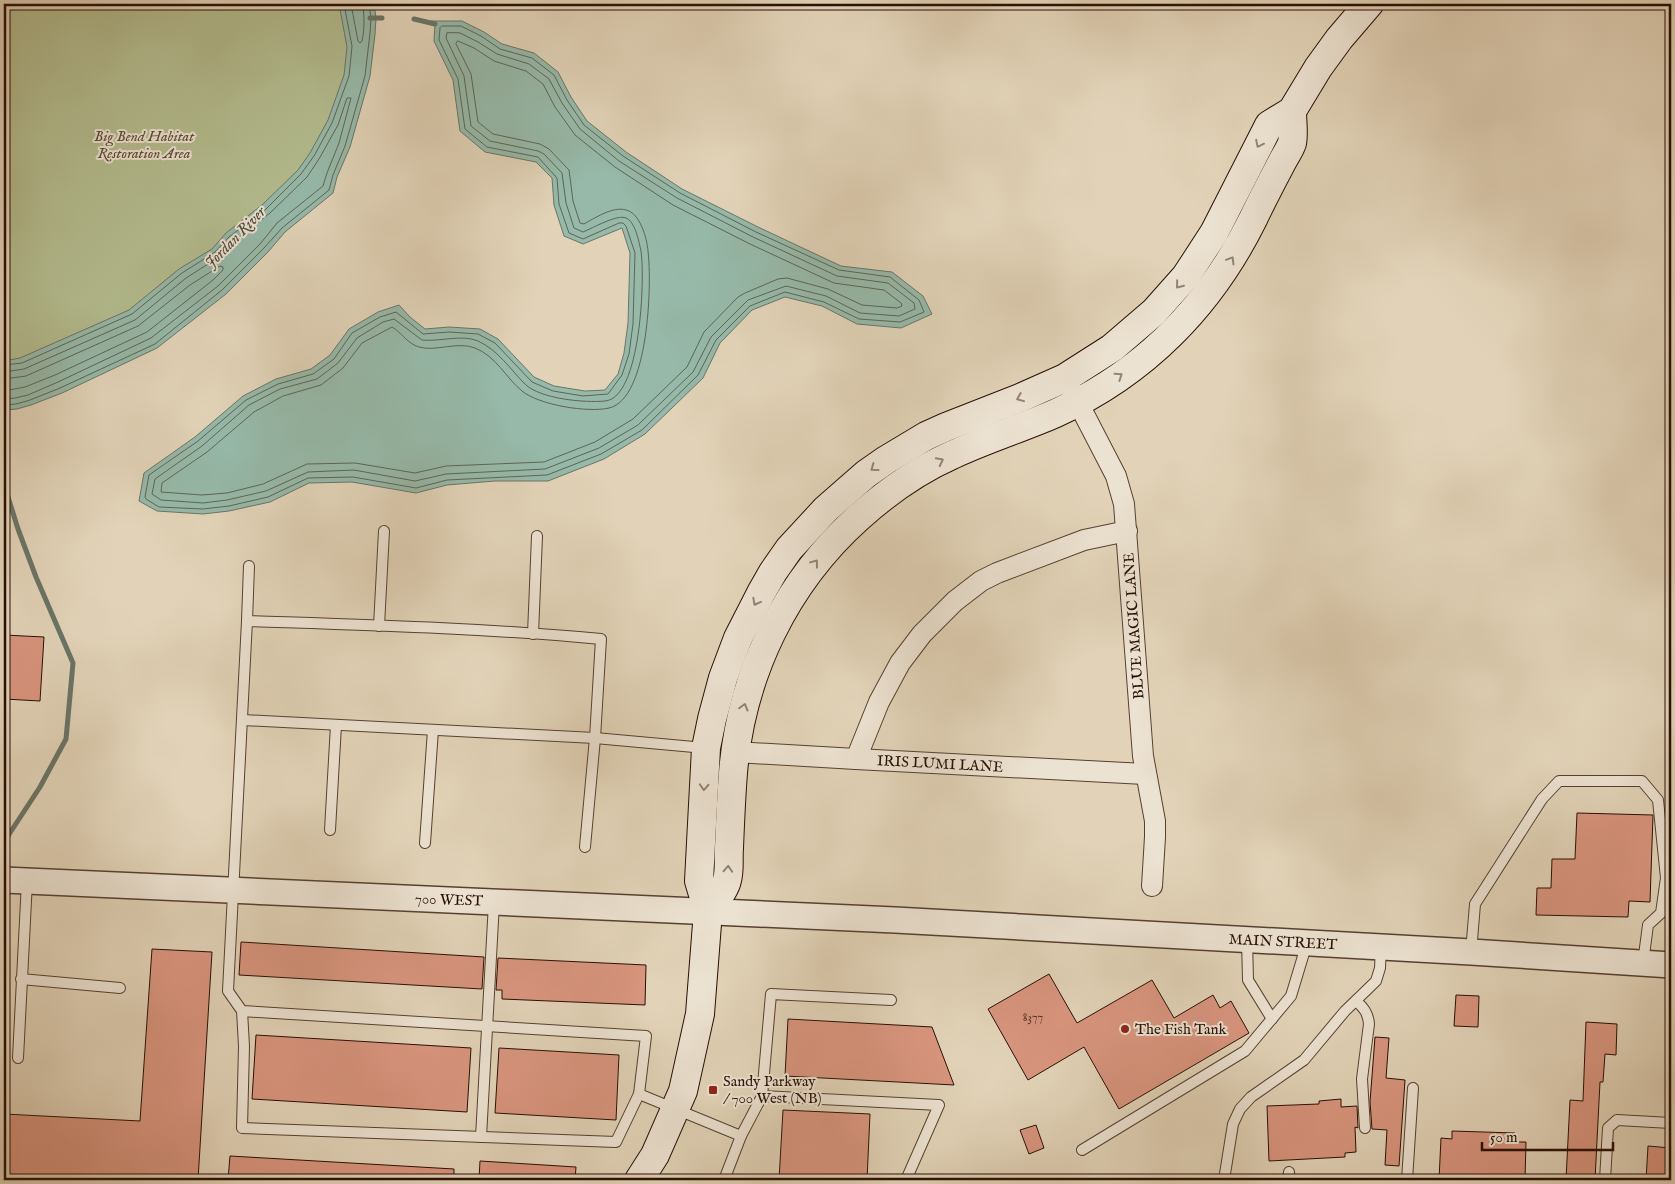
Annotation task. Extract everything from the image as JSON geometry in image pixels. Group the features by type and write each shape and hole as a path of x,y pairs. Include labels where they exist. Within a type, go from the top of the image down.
{"main road":[{"path":"639,1180 655,1155 683,1091 700,1014 708,912 699,881 706,748 712,719 723,678 738,638 774,572 789,550 826,509 879,464 926,436 1065,378 1104,353 1133,331 1170,295 1200,257 1269,125 1292,111 1318,68 1339,39 1369,4"},
{"path":"708,912 727,882 735,752 738,729 750,684 772,632 801,581 838,536 881,498 928,467 951,455 1056,413 1078,402 1116,379 1144,358 1180,326 1211,290 1236,251 1292,144 1292,111"}],"street":[{"name":"BLUE MAGIC LANE","path":"1065,378 1116,476 1124,504 1145,774 1155,821 1156,837 1152,886"},
{"path":"856,759 879,702 900,663 922,634 955,601 997,573 1084,540 1127,531"},
{"name":"IRIS LUMI LANE","path":"735,752 1145,774"},
{"name":"700 WEST","path":"15,881 894,920"},
{"name":"MAIN STREET","path":"894,920 1671,965"}],"lane":[{"path":"379,626 384,531"},
{"path":"533,634 537,536"},
{"path":"242,1011 646,1036 639,1094 616,1142 242,1128 244,1046 242,1011 228,991 243,720 249,566"},
{"path":"247,621 379,626 601,639 595,738 584,846"},
{"path":"243,720 595,738 706,748"},
{"path":"330,830 336,725"},
{"path":"425,843 433,730"},
{"path":"1470,952 1474,904 1542,799 1559,781 1642,781 1658,800 1666,878 1661,913 1648,925 1642,964"},
{"path":"15,881 21,979 18,1058"},
{"path":"481,1137 494,902"},
{"path":"1247,940 1248,980 1272,1019"},
{"path":"1082,1150 1245,1051 1291,996 1307,943"},
{"path":"1224,1180 1233,1124 1240,1109 1251,1097 1304,1060 1376,981 1379,975 1381,947"},
{"path":"21,979 120,988"},
{"path":"724,1180 741,1136 762,1096 771,994 892,1000"},
{"path":"1356,1001 1365,1010 1369,1024 1362,1079 1365,1128"},
{"path":"1408,1180 1413,1088"},
{"path":"639,1094 741,1136"},
{"path":"762,1096 939,1105 906,1180"},
{"path":"1606,1180 1608,1128 1617,1120 1671,1122"}],"green space":[{"name":"Big Bend Habitat Restoration Area","path":"4,4 349,4 357,28 335,127 225,262 4,376"}],"water":[{"name":"Jordan River","path":"339,4 374,4 376,18 370,76 350,147 337,177 333,193 285,232 226,294 157,348 62,393 31,405 4,410 4,361 20,358 129,310 179,269 212,249 226,233 262,205 298,170 310,153 328,120 344,75 347,47"},
{"path":"431,21 462,21 502,44 534,53 558,72 571,97 587,121 626,152 682,189 841,266 892,272 923,296 932,314 901,328 857,324 822,306 785,297 752,310 720,343 703,378 645,434 604,459 548,481 495,481 447,485 416,493 352,482 309,483 270,502 229,511 203,514 157,511 139,501 144,473 195,437 243,396 276,379 311,369 330,355 349,329 378,312 399,305 425,329 449,327 480,329 498,339 534,377 554,386 585,391 605,390 618,374 624,353 628,323 630,253 622,228 583,244 564,236 554,205 552,178 536,162 485,152 460,131 453,80 434,41 435,24"}],"building":[{"path":"4,635 44,637 40,701 4,699"},
{"path":"1577,813 1653,815 1650,902 1629,901 1628,917 1536,915 1537,888 1551,888 1552,859 1575,859"},
{"path":"241,942 484,957 482,989 239,975"},
{"path":"152,949 212,952 198,1180 4,1180 4,1114 140,1121"},
{"path":"498,958 646,965 645,1005 502,999 502,990 496,990"},
{"path":"1049,974 1077,1023 1152,980 1174,1018 1213,995 1220,1008 1231,1001 1249,1033 1119,1109 1084,1047 1028,1080 988,1009"},
{"path":"1456,995 1479,996 1478,1027 1454,1026"},
{"path":"788,1019 932,1027 954,1085 785,1076"},
{"path":"1586,1022 1617,1024 1616,1055 1605,1054 1603,1082 1600,1082 1595,1180 1566,1180 1570,1100 1583,1101"},
{"path":"256,1035 471,1048 467,1112 252,1099"},
{"path":"1375,1037 1389,1038 1386,1078 1405,1080 1399,1166 1385,1165 1387,1130 1372,1129 1370,1102"},
{"path":"499,1048 619,1055 616,1120 495,1113"},
{"path":"1341,1099 1341,1107 1357,1106 1358,1128 1355,1127 1356,1152 1345,1153 1345,1157 1269,1161 1267,1106 1319,1104 1319,1101"},
{"path":"783,1110 870,1114 867,1180 779,1180"},
{"path":"1036,1125 1044,1148 1029,1154 1020,1130"},
{"path":"1452,1131 1515,1133 1514,1142 1526,1142 1525,1180 1439,1180 1441,1138 1452,1139"},
{"path":"1648,1146 1671,1148 1671,1180 1646,1180"},
{"path":"230,1156 454,1169 454,1180 228,1180"},
{"path":"480,1161 576,1167 575,1180 479,1180"}],"waterway":[{"path":"370,18 382,18"},
{"path":"414,19 435,24"},
{"path":"4,484 36,577 73,663 66,739 40,787 4,842"}],"place":[{"name":"The Fish Tank","path":"1125,1029"},
{"name":"Sandy Parkway / 700 West (NB)","path":"713,1090"}]}
